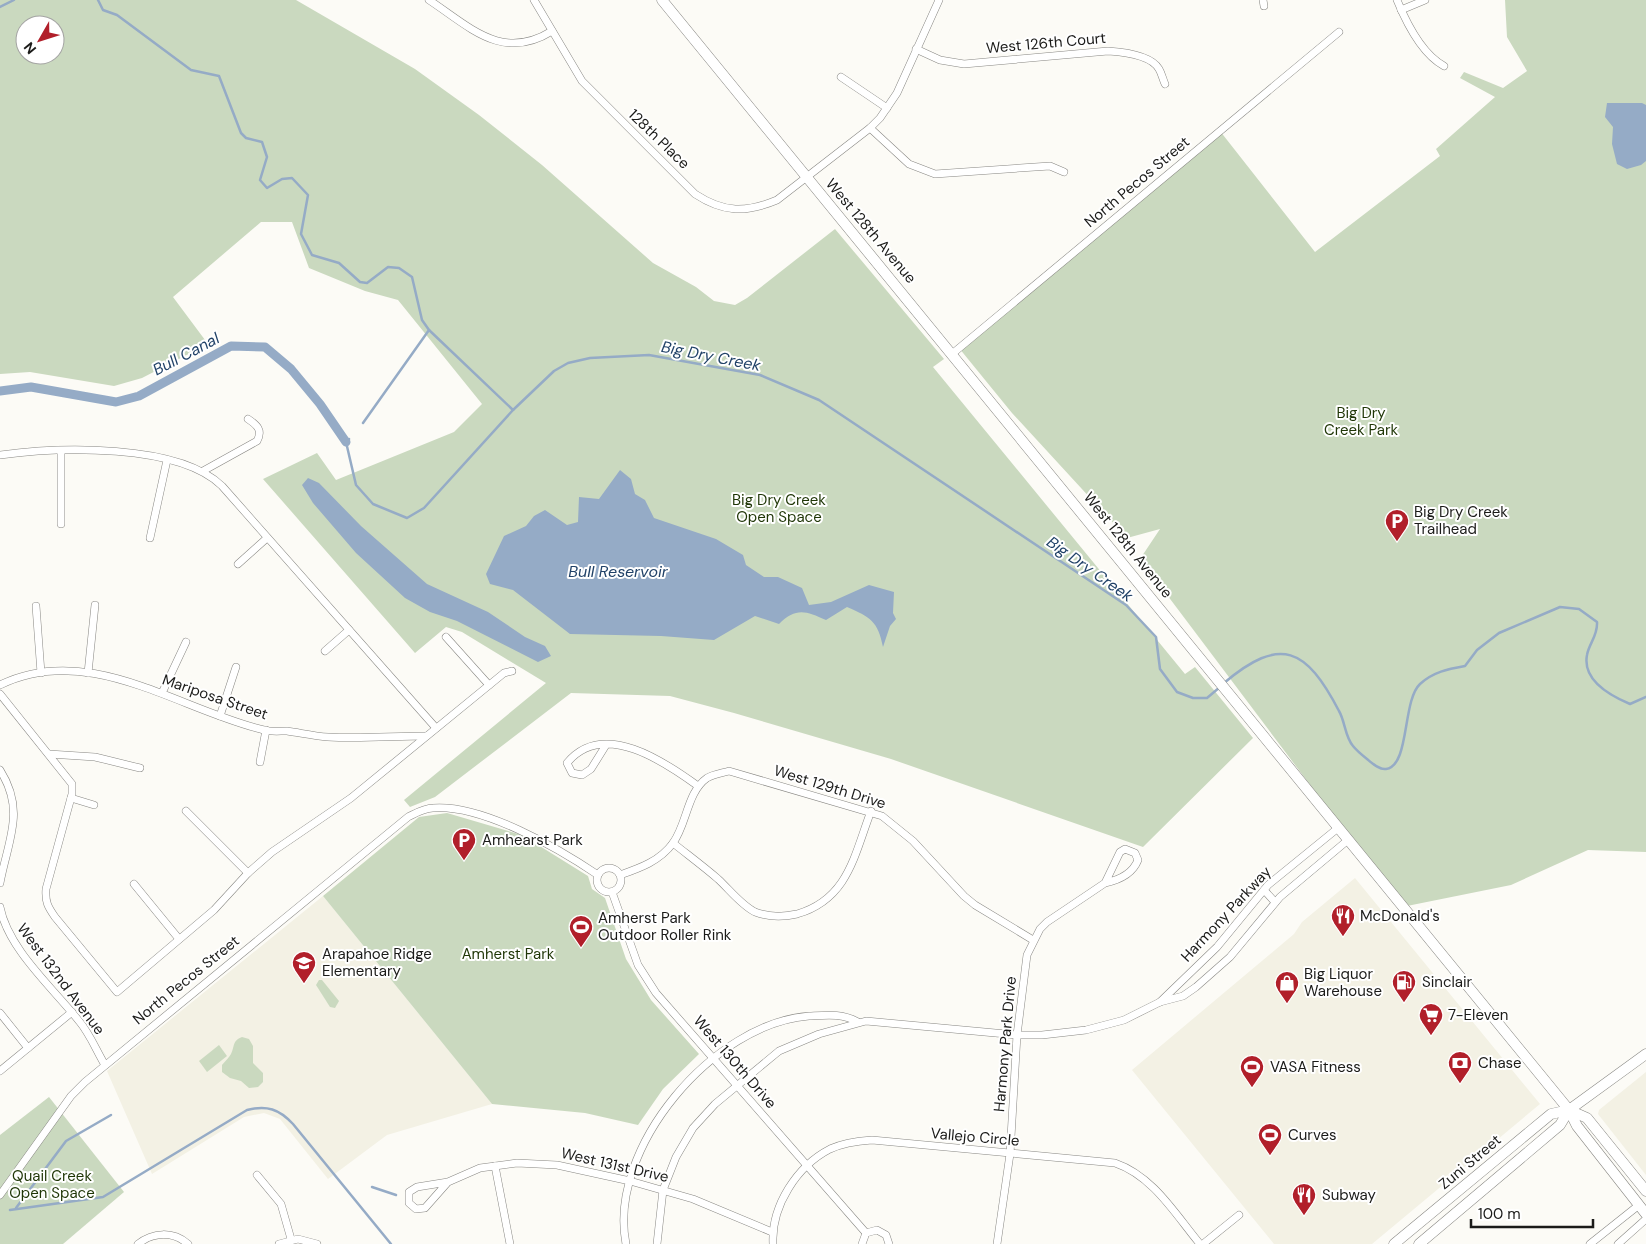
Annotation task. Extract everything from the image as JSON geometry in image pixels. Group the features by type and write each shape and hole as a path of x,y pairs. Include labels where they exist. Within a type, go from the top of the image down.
{"main road":[{"name":"West 128th Avenue","path":"662,0 1569,1110"},
{"name":"Zuni Street","path":"1419,1244 1560,1125 1569,1110 1646,1054"},
{"name":"Zuni Street","path":"1394,1244 1551,1114 1569,1110"},
{"path":"1569,1110 1587,1118 1646,1191"},
{"path":"1569,1110 1577,1126 1646,1214"}],"street":[{"path":"429,0 476,34 494,41 509,44 526,42 541,38 552,31"},
{"name":"128th Place","path":"534,0 582,81 598,99 683,182 708,202 735,210 760,207 777,200 808,178 870,128 887,108 897,92 939,0"},
{"path":"1397,0 1401,10 1427,51 1444,66"},
{"path":"1401,10 1425,0"},
{"name":"North Pecos Street","path":"952,354 1339,32"},
{"name":"West 126th Court","path":"916,49 940,60 964,64 1108,51 1123,52 1155,64 1159,69 1164,84"},
{"path":"841,77 887,108"},
{"path":"870,128 909,164 935,174 1050,166 1064,172"},
{"path":"203,471 257,441 260,436 258,428 248,419"},
{"path":"0,455 61,451 113,451 167,460 203,471 222,486 436,728"},
{"path":"61,451 61,524"},
{"path":"150,538 167,460"},
{"path":"238,564 267,538"},
{"path":"88,673 95,605"},
{"path":"36,606 41,673"},
{"path":"325,651 349,630"},
{"path":"446,637 489,685"},
{"path":"162,693 186,642"},
{"path":"220,716 236,667"},
{"path":"0,694 72,784 71,798 46,889 45,899 47,906 55,917 117,992 214,910 248,873 291,837 351,798 504,673 512,671"},
{"name":"Mariposa Street","path":"0,685 20,675 88,673 121,678 220,716 266,730 357,738 426,736"},
{"path":"260,762 266,730"},
{"path":"606,745 591,769 582,775 572,773 567,764 574,755 597,746 606,745 631,746 668,764 698,786 683,824 673,843 659,858 620,875"},
{"path":"49,754 95,757 140,768"},
{"path":"0,770 12,793 15,812 13,833 0,883"},
{"name":"West 129th Drive","path":"698,786 708,777 729,771 871,811 892,822 954,887 975,905 1033,940"},
{"path":"71,798 94,805"},
{"name":"North Pecos Street","path":"0,1195 71,1096 105,1065 391,829 416,812 427,808 450,808 516,828 598,875"},
{"path":"186,811 248,873"},
{"path":"673,843 755,912 774,916 792,915 826,902 839,888 848,873 871,811"},
{"name":"Harmony Parkway","path":"1160,1002 1222,942 1264,890 1338,828"},
{"name":"Harmony Parkway","path":"626,1244 623,1210 630,1181 648,1137 666,1107 713,1058 757,1031 782,1021 827,1015 847,1016 858,1022 928,1025 1017,1035 1054,1035 1086,1030 1124,1020 1160,1002 1183,996 1214,972 1240,946 1275,902 1348,840"},
{"name":"Harmony Park Drive","path":"997,1244 1010,1154 1017,1035 1028,954 1033,940 1047,922 1105,884 1114,882 1134,869 1138,860 1135,853 1125,849 1120,852 1105,884"},
{"path":"608,868 615,870 620,875 620,886 612,892 604,891 598,886 598,875 608,868"},
{"path":"134,884 179,939"},
{"path":"1264,890 1275,902"},
{"name":"West 130th Drive","path":"612,892 638,965 656,993 866,1233"},
{"name":"West 132nd Avenue","path":"0,907 5,926 15,943 72,1012 86,1031 105,1065"},
{"path":"0,1071 72,1012"},
{"path":"0,1013 28,1048"},
{"name":"Harmony Parkway","path":"657,1244 663,1190 676,1157 693,1128 715,1104 779,1051 804,1039 848,1027 858,1022"},
{"name":"Vallejo Circle","path":"773,1244 774,1219 785,1195 807,1167 830,1149 863,1140 882,1140 1010,1154 1109,1162 1127,1167 1152,1185 1202,1244"},
{"name":"West 131st Drive","path":"448,1182 425,1208 416,1209 409,1203 408,1195 411,1189 448,1182 480,1168 517,1163 557,1165 630,1181 693,1199 772,1232"},
{"path":"495,1166 510,1244"},
{"path":"257,1175 281,1204 292,1239"},
{"path":"1590,1244 1639,1205"},
{"path":"1202,1244 1239,1215"},
{"path":"1618,1244 1646,1219"},
{"path":"862,1244 866,1233 877,1230 882,1231 886,1235 889,1244"},
{"path":"138,1244 148,1238 164,1234 175,1236 188,1244"},
{"path":"280,1244 292,1239 317,1244"}],"shaded area":[{"path":"1355,878 1540,1104 1372,1244 1274,1244 1132,1070 1294,934 1302,922"},
{"name":"Arapahoe Ridge Elementary","path":"323,896 492,1104 387,1135 328,1179 280,1119 264,1113 244,1117 152,1174 107,1071"},
{"path":"1646,1072 1646,1175 1598,1114 1599,1110"}],"green space":[{"name":"Big Dry Creek Open Space","path":"0,0 296,0 415,69 479,115 542,165 653,263 696,287 714,301 735,305 747,298 835,229 944,359 933,367 1185,674 1195,667 1253,738 1143,847 891,759 734,713 670,696 571,693 435,797 410,807 404,800 546,683 462,632 446,627 415,653 263,479 317,453 336,480 454,432 482,404 398,300 365,291 309,268 292,222 261,222 173,297 208,344 142,378 114,386 30,372 0,374"},
{"name":"Big Dry Creek Park","path":"1505,0 1646,0 1646,852 1588,850 1511,885 1402,907 1140,559 1160,529 1127,538 1012,413 959,348 1220,131 1315,252 1440,156 1436,149 1495,97 1460,78 1464,72 1503,88 1527,71 1507,37"},
{"name":"Amherst Park","path":"447,813 522,835 588,876 592,889 605,898 626,959 651,1000 699,1054 663,1089 638,1125 585,1113 492,1104 323,896 419,817"},
{"path":"319,980 322,980 339,1001 335,1008 330,1007 316,985"},
{"path":"242,1037 249,1039 253,1046 253,1063 263,1073 263,1082 258,1087 249,1088 241,1081 230,1078 222,1072 222,1065 231,1054 235,1042"},
{"path":"219,1045 227,1056 207,1072 199,1061"},
{"name":"Quail Creek Open Space","path":"49,1097 124,1192 63,1244 0,1244 0,1135"}],"water":[{"path":"1607,103 1642,103 1646,105 1646,161 1641,165 1627,169 1617,164 1612,144 1613,127 1605,117"},
{"name":"Bull Reservoir","path":"620,470 631,479 635,494 645,500 654,518 716,539 743,555 746,565 764,577 778,577 802,588 809,605 831,602 869,585 894,592 893,613 896,619 890,626 883,647 881,638 872,621 847,607 826,620 813,614 801,612 791,615 779,624 755,616 714,640 661,636 570,634 513,590 490,584 486,574 504,536 526,526 534,516 545,510 567,525 578,522 579,497 599,499"},
{"path":"308,478 319,483 361,526 427,584 488,612 525,637 545,646 551,656 538,662 457,621 430,612 405,598 356,553 313,503 302,485"}],"waterway":[{"name":"Big Dry Creek","path":"0,7 14,0"},
{"name":"Big Dry Creek","path":"98,0 103,10 117,15 191,70 219,76 241,133 246,138 262,142 267,157 260,180 267,188 282,179 292,178 308,195 301,234 312,255 339,263 360,282 367,283 388,267 399,268 412,277 422,320 429,330 363,423"},
{"name":"Big Dry Creek","path":"429,330 513,410"},
{"name":"Bull Canal","path":"0,391 31,387 116,402 139,396 231,346 265,347 291,369 320,404 346,442"},
{"name":"Big Dry Creek","path":"349,439 346,442 356,485 373,504 407,518 424,508 513,410 554,371 568,363 590,358 649,355 760,375 819,400 1126,605 1156,637 1160,669 1177,692 1193,698 1207,698 1220,687"},
{"name":"Big Dry Creek","path":"1224,683 1261,658 1277,654 1290,655 1303,662 1315,673 1327,690 1341,715 1348,738 1353,746 1376,766 1386,769 1394,765 1399,757 1410,704 1414,692 1420,684 1435,674 1465,666 1477,650 1499,633 1560,607 1579,609 1597,622 1596,631 1587,655 1587,664 1593,680 1607,692 1630,704 1646,697"},
{"path":"10,1210 103,1197 247,1110 267,1108 283,1115 293,1124 391,1244"},
{"path":"16,1208 66,1141 111,1115"},
{"path":"372,1187 396,1195"}],"place":[{"name":"Big Dry Creek Trailhead","path":"1397,542"},
{"name":"Amhearst Park","path":"464,861"},
{"name":"McDonald's","path":"1343,937"},
{"name":"Amherst Park Outdoor Roller Rink","path":"581,948"},
{"name":"Arapahoe Ridge Elementary","path":"304,984"},
{"name":"Sinclair","path":"1404,1003"},
{"name":"Big Liquor Warehouse","path":"1287,1004"},
{"name":"7-Eleven","path":"1431,1036"},
{"name":"Chase","path":"1460,1084"},
{"name":"VASA Fitness","path":"1252,1088"},
{"name":"Curves","path":"1270,1156"},
{"name":"Subway","path":"1304,1216"}]}
